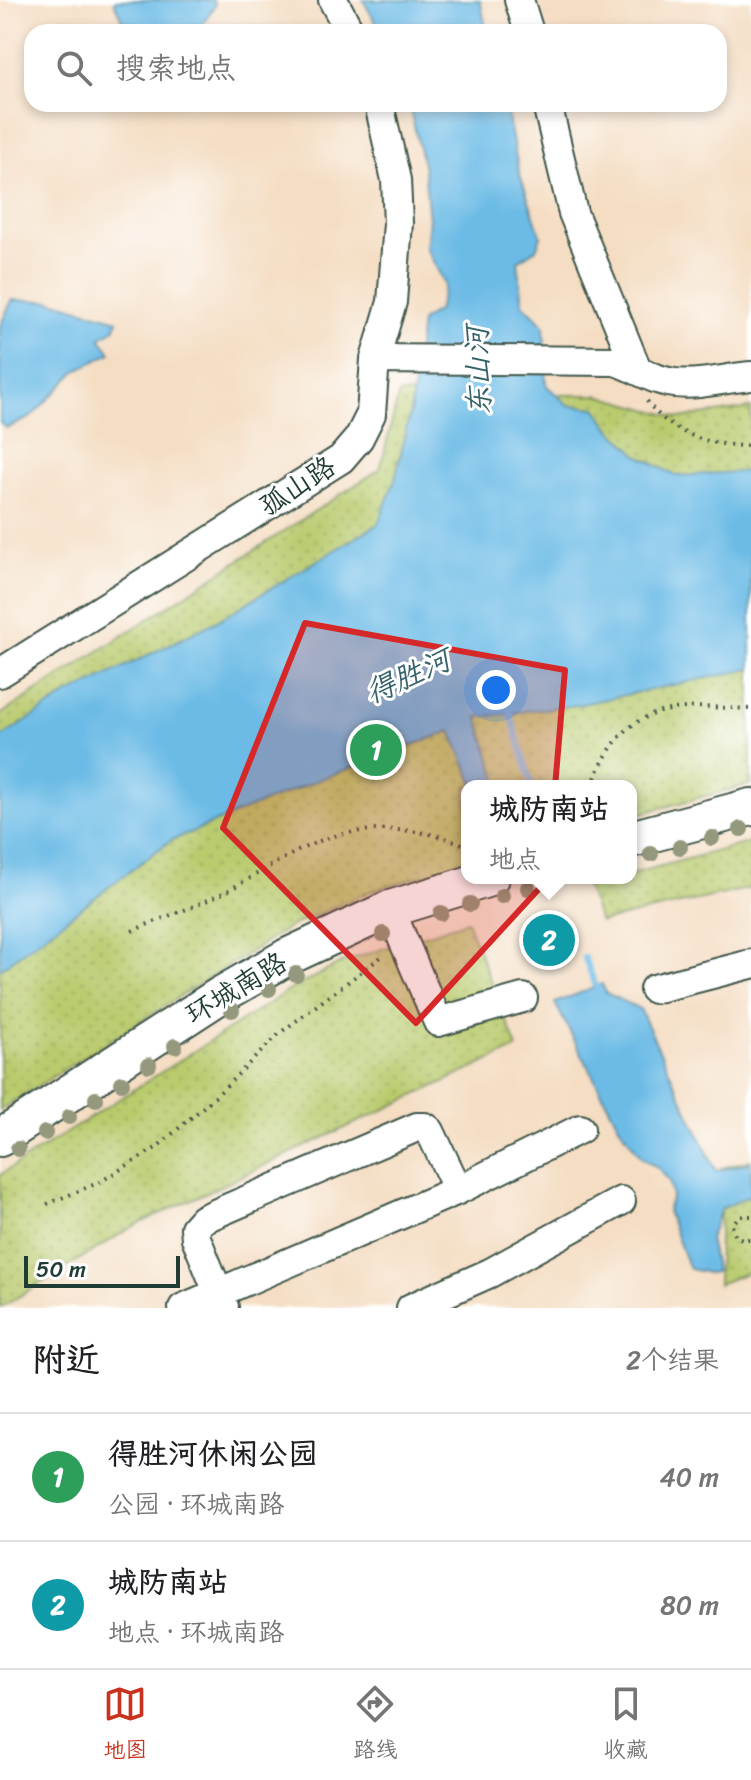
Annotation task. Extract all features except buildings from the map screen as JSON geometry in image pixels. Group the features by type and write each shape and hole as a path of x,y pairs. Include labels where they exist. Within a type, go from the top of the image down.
{"main road":[{"path":"637,837 751,807"},
{"name":"环城南路","path":"0,1138 219,996 287,957 396,925 478,884"}],"street":[{"path":"333,0 346,24"},
{"path":"519,0 527,24"},
{"path":"529,0 530,24"},
{"name":"孤山路","path":"0,673 341,459 359,438 371,414 375,359 392,302 398,223 396,180 381,112"},
{"path":"549,112 573,213 636,367"},
{"path":"375,359 615,361 636,367 655,379 676,384 751,376"},
{"path":"396,925 438,1022 523,998"},
{"path":"654,989 751,964"},
{"path":"221,1300 196,1238 195,1228 203,1219 417,1127 430,1131 458,1190"},
{"path":"183,1308 221,1300 458,1190 580,1129"},
{"path":"411,1308 490,1273 621,1201"}],"path":[{"path":"648,403 661,419 693,437 733,446 751,446"},
{"path":"595,780 615,740 624,730 648,716 677,708 751,709"},
{"path":"132,931 204,902 296,852 347,833 386,830 429,833 461,844"},
{"path":"47,1204 98,1183 156,1148 216,1096 280,1033 317,1003 396,925"},
{"path":"751,1216 739,1216 732,1225 735,1236 745,1240 751,1238"}],"highlighted area":[{"path":"305,623 565,670 547,880 416,1023 223,828"}],"green space":[{"path":"399,394 597,395 680,418 751,408 751,784 637,814 637,780 461,780 461,865 371,891 293,925 0,1110 0,715 380,469"},
{"path":"751,842 751,888 600,922 586,886 637,884 637,872"},
{"path":"467,921 517,1048 134,1226 0,1308 0,1175 293,988 343,962"},
{"path":"751,1160 751,1271 718,1284 721,1168"}],"water":[{"path":"213,0 215,5 203,24 124,24 114,2"},
{"path":"363,0 480,0 485,24 376,24"},
{"path":"411,112 507,112 519,172 541,236 536,249 518,261 523,304 544,325 546,385 568,405 596,408 611,429 638,455 676,476 751,471 751,669 577,705 478,717 497,780 472,780 451,731 321,779 170,841 0,969 0,738 69,694 217,621 378,524 395,480 411,408 421,321 438,310 445,284 426,248 429,219 424,169"},
{"path":"12,300 52,301 118,320 114,329 100,338 111,353 76,371 30,418 7,428 0,423 0,326"},
{"path":"602,984 606,993 640,1009 716,1171 751,1162 751,1195 721,1209 709,1239 716,1272 689,1269 667,1211 672,1196 669,1181 659,1169 642,1158 619,1126 555,1003"}],"waterway":[{"path":"509,709 530,780"},
{"path":"584,957 598,991"}],"place":[{"name":"得胜河休闲公园","path":"376,750"},
{"name":"城防南站","path":"549,940"}],"water label":[{"name":"东山河","path":"478,371"},
{"name":"得胜河","path":"408,676"}]}
